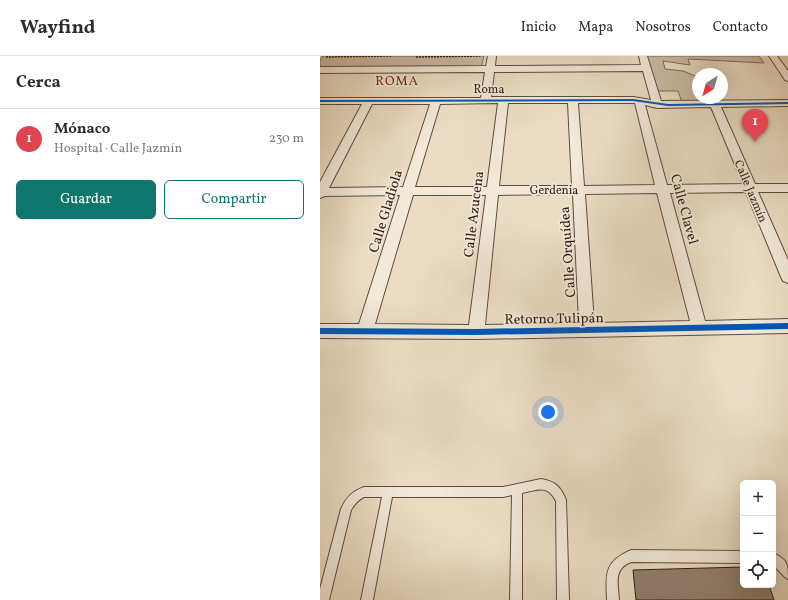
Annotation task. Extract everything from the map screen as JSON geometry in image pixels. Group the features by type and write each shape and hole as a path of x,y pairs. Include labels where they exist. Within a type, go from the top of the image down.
{"street":[{"path":"486,100 492,56"},
{"path":"644,56 657,105"},
{"path":"773,56 784,67 788,78"},
{"path":"320,70 647,68"},
{"name":"Calle Gladiola","path":"365,331 436,100"},
{"name":"Calle Azucena","path":"476,332 503,100"},
{"name":"Roma","path":"320,101 573,100 639,101 657,105 788,103"},
{"name":"Calle Orquídea","path":"573,100 587,330"},
{"path":"320,193 368,101"},
{"name":"Calle Clavel","path":"639,101 699,326"},
{"name":"Calle Jazmín","path":"715,105 788,277"},
{"name":"Gerdenia","path":"320,193 788,188"},
{"name":"Retorno Tulipán","path":"320,331 476,332 699,326 788,326"}],"lane":[{"path":"323,600 346,509 349,502 353,498 364,492 503,492 541,484 548,485 555,489 562,500 563,600"},
{"path":"516,600 517,489"},
{"path":"367,600 388,492"},
{"path":"613,600 612,575 614,567 620,560 631,556 740,557"},
{"path":"776,561 782,565 788,573"}],"path":[{"path":"326,57 391,56"},
{"path":"416,57 480,56"}],"shaded area":[{"path":"323,56 484,56 481,68 320,68 320,60"},
{"path":"646,56 759,56 764,63 688,59 690,65 663,61 665,69 683,71 692,75 692,104 703,105 683,105 678,91 656,91"}],"building":[{"path":"740,567 740,588 770,588 774,600 636,600 633,570"}],"cycle path":[{"path":"320,101 633,100 668,105 788,103"},
{"path":"320,331 476,332 788,326"}],"place":[{"name":"Mónaco","path":"755,142"}],"district":[{"name":"ROMA","path":"397,80"}]}
